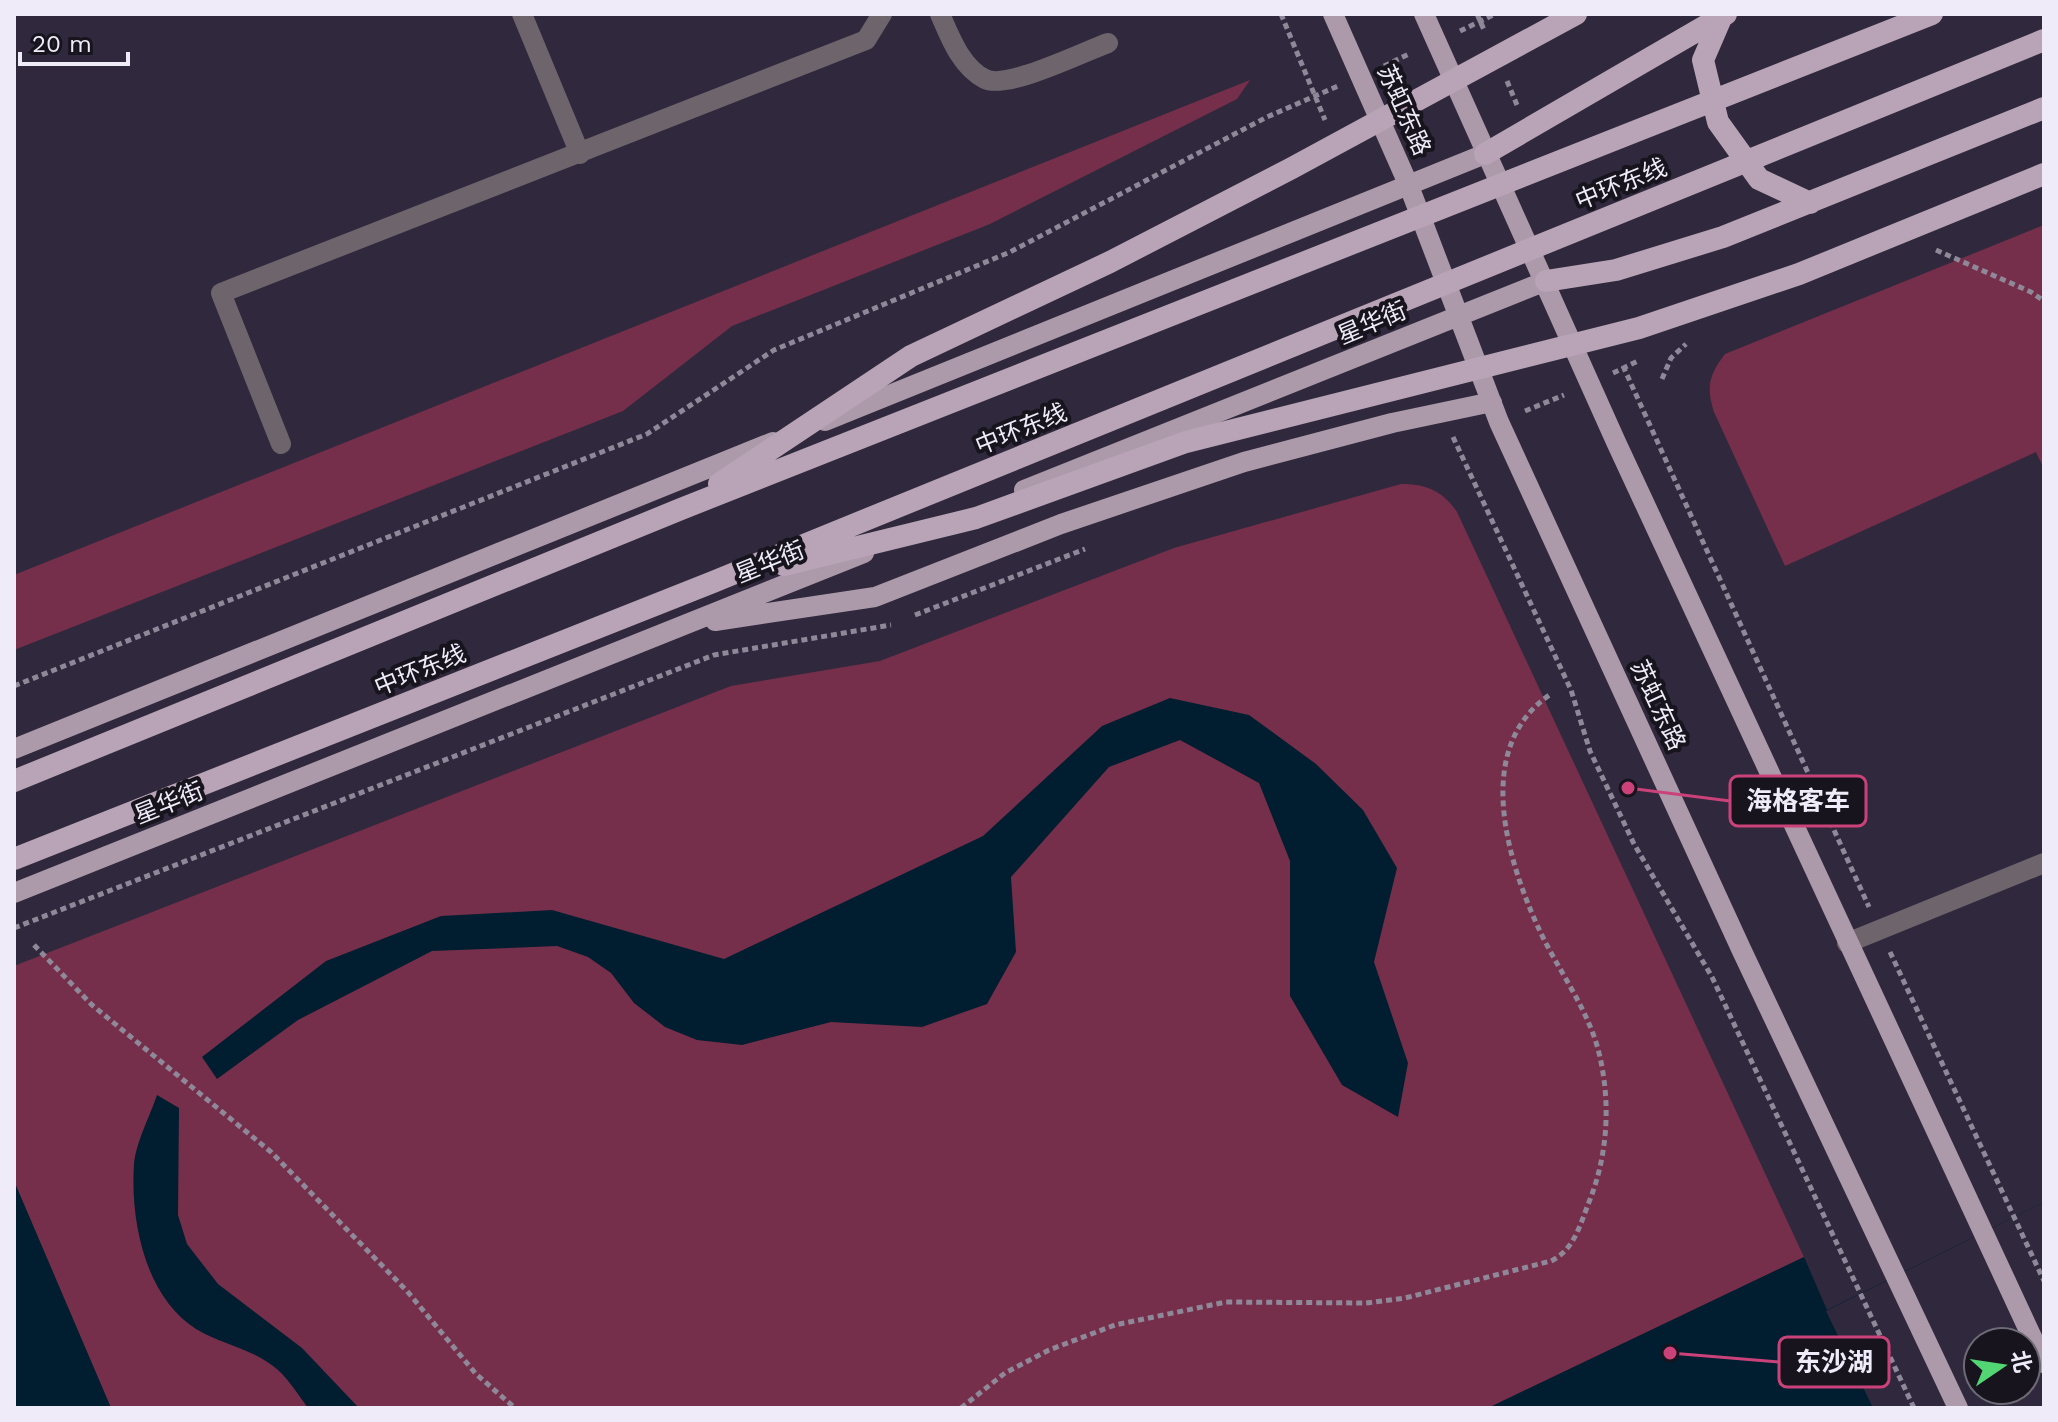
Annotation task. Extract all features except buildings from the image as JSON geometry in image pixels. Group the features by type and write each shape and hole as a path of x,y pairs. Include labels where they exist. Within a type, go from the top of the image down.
{"highway":[{"path":"681,509 911,356 1180,226 1576,14"},
{"name":"中环东线","path":"14,781 681,509 1932,14"},
{"path":"1485,154 1724,15"},
{"path":"1724,15 1703,60 1718,122 1759,179 1810,203"},
{"name":"中环东线","path":"14,859 713,582 2044,40"},
{"path":"1546,281 1616,270 1723,237 2044,108"},
{"path":"713,582 976,518 1186,442 1639,328 1799,274 2044,174"}],"main road":[{"name":"苏虹东路","path":"1333,14 1409,186 1492,402 1742,951 1958,1408"},
{"path":"1424,14 1611,430 2044,1363"},
{"path":"14,749 1485,154"},
{"name":"星华街","path":"14,893 1546,281"},
{"path":"679,626 875,597 1061,524 1244,462 1492,402"}],"lane":[{"path":"522,14 580,154"},
{"path":"281,444 221,293 866,40 882,14"},
{"path":"940,14 968,67 987,80 1008,81 1108,43"},
{"path":"1847,943 2044,863"}],"path":[{"path":"1281,14 1326,124"},
{"path":"1477,14 1486,35"},
{"path":"14,686 647,434 774,350 1010,252 1267,117 1495,14"},
{"path":"1504,75 1529,130"},
{"path":"1926,245 2044,301"},
{"path":"1618,355 1879,931 2044,1281"},
{"path":"1442,412 1571,690 1590,751 1634,844 1712,977 1914,1408"},
{"path":"961,1408 1005,1373 1038,1355 1115,1325 1226,1302 1334,1305 1405,1298 1551,1261 1568,1249 1593,1192 1604,1150 1607,1106 1604,1079 1591,1028 1529,906 1500,790 1507,756 1518,730 1529,711 1551,694"},
{"path":"34,945 92,1005 231,1116 281,1161 407,1291 476,1374 515,1408"}],"shaded area":[{"path":"1250,80 1237,99 990,224 732,326 623,411 14,650 14,575"},
{"path":"2044,225 2044,469 2036,452 1785,566 1714,412 1710,382 1725,354"},
{"path":"1401,484 1433,490 1457,512 1804,1257 1488,1408 111,1408 14,1181 14,966 731,686 880,661 1174,548"}],"water":[{"path":"1170,698 1249,715 1316,764 1363,810 1397,868 1374,962 1408,1063 1398,1117 1342,1085 1290,996 1290,861 1259,783 1180,740 1109,767 1011,877 1016,952 987,1004 922,1027 831,1022 742,1045 697,1040 665,1027 634,1003 611,973 588,957 557,946 432,951 298,1020 217,1079 202,1057 326,961 441,916 552,910 724,959 983,836 1102,726"},
{"path":"157,1095 179,1108 178,1215 187,1244 218,1284 302,1348 359,1408 308,1408 286,1378 269,1363 196,1329 164,1298 144,1256 133,1186 137,1147"},
{"path":"14,1181 111,1408 14,1408"},
{"path":"2044,1202 2044,1408 1488,1408 1804,1257 1827,1310"}],"pier":[{"path":"2044,1202 2044,1408 1873,1408 1826,1311"}],"place":[{"name":"海格客车","path":"1628,788"},
{"name":"东沙湖","path":"1670,1353"}]}
